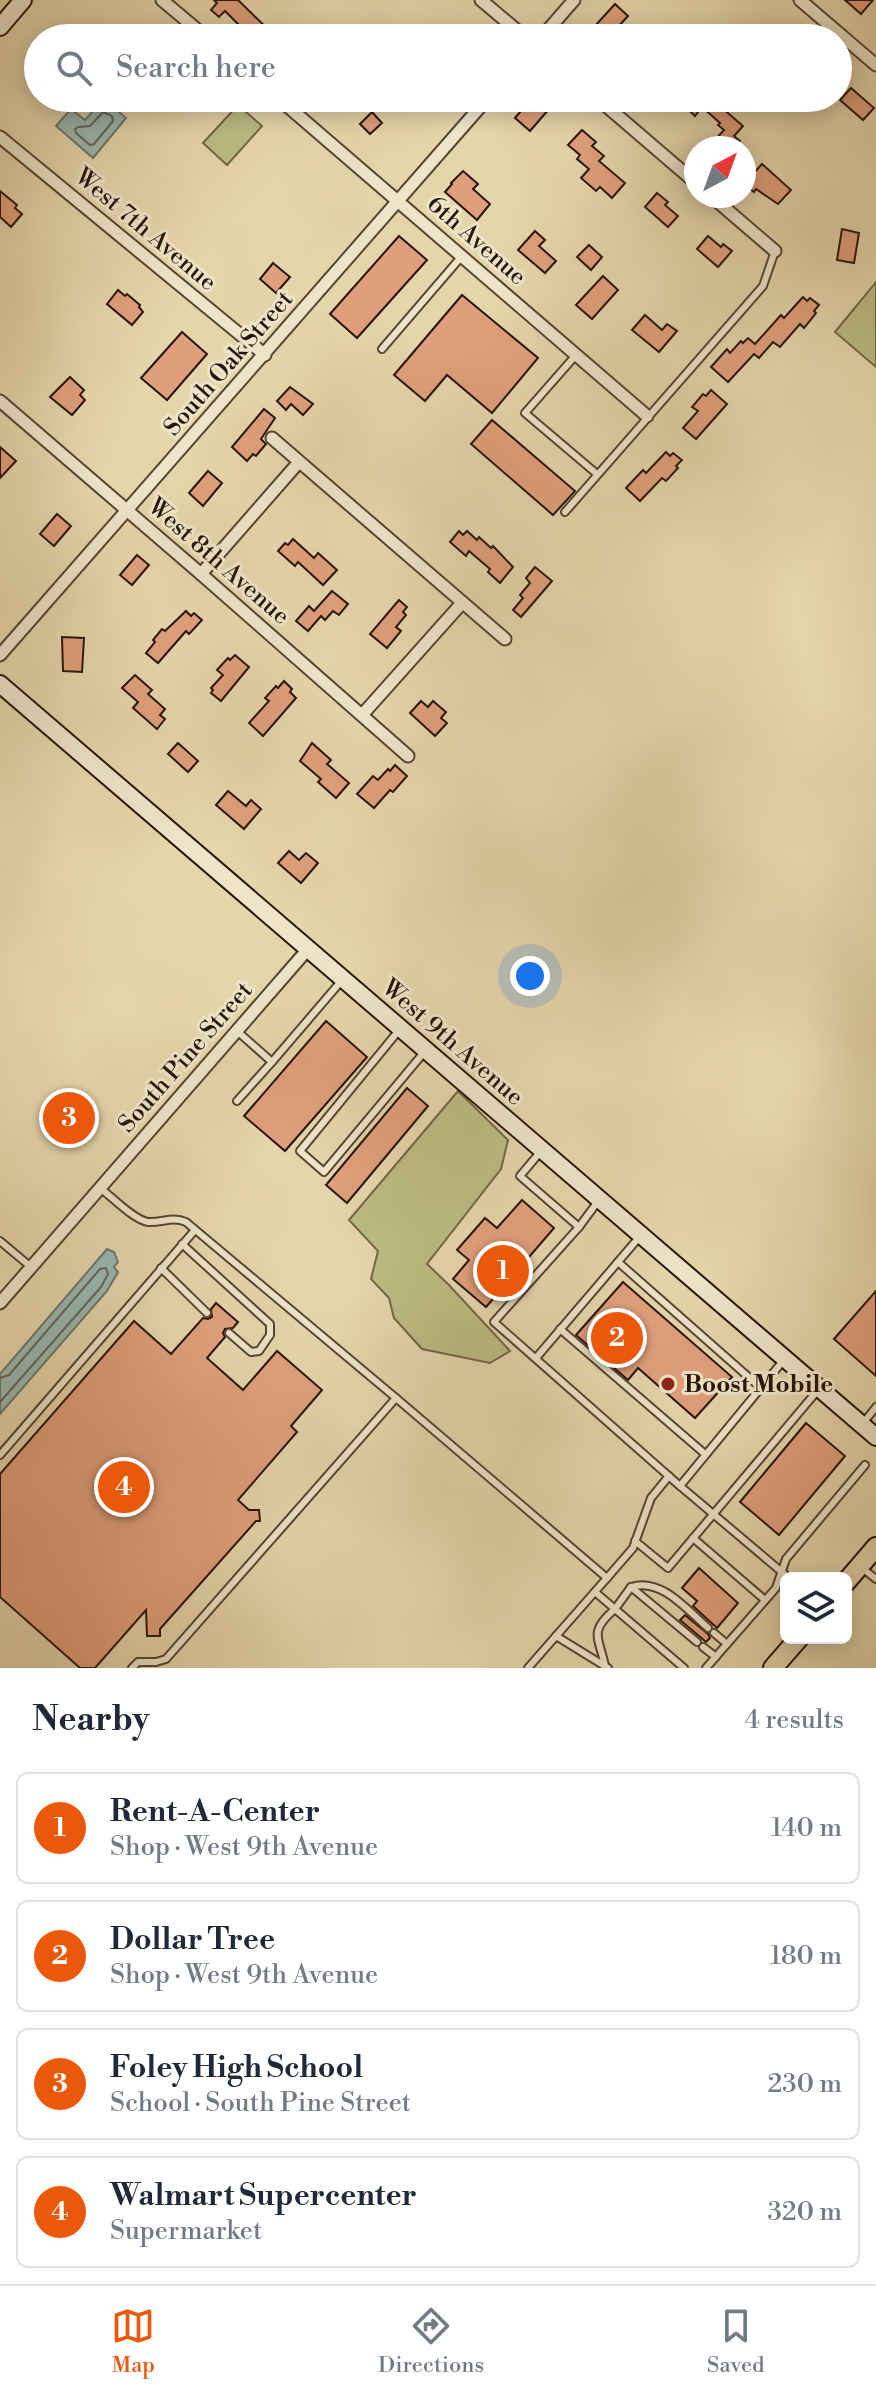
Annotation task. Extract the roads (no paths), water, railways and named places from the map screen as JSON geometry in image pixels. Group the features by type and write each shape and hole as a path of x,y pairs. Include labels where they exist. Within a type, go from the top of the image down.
{"main road":[{"path":"852,1575 876,1547"},
{"path":"773,1668 794,1644"}],"street":[{"path":"0,27 23,0"},
{"path":"162,0 190,24"},
{"path":"481,0 509,24"},
{"path":"553,24 574,0"},
{"path":"800,0 828,24"},
{"path":"852,44 876,65"},
{"name":"6th Avenue","path":"294,112 647,416"},
{"name":"South Oak Street","path":"0,655 476,112"},
{"path":"613,112 684,173"},
{"name":"West 7th Avenue","path":"0,137 265,355"},
{"path":"725,208 775,251"},
{"name":"West 8th Avenue","path":"0,401 408,756"},
{"path":"272,438 505,639"},
{"path":"201,574 299,462"},
{"path":"362,715 462,603"},
{"name":"West 9th Avenue","path":"0,684 876,1437"},
{"name":"South Pine Street","path":"0,1303 308,949"}],"lane":[{"path":"565,512 763,286 775,251"},
{"path":"382,349 462,256"},
{"path":"576,355 525,413 597,474"},
{"path":"237,1101 343,979"},
{"path":"400,1029 300,1151 324,1172 426,1050"},
{"path":"237,1031 272,1062"},
{"path":"542,1150 520,1176 579,1227"},
{"path":"100,1188 140,1220 151,1222 176,1218 186,1222 607,1578"},
{"path":"599,1200 579,1227 494,1322 782,1572"},
{"path":"0,1455 195,1230"},
{"path":"536,1358 641,1235"},
{"path":"0,1241 31,1267"},
{"path":"182,1244 270,1324 270,1335 259,1351 251,1352 229,1333"},
{"path":"618,1262 761,1388"},
{"path":"161,1268 207,1313"},
{"path":"560,1329 705,1454"},
{"path":"680,1486 785,1359"},
{"path":"635,1541 668,1568 821,1387"},
{"path":"132,1668 138,1662 166,1659 396,1398"},
{"path":"861,1424 876,1407"},
{"path":"785,1572 786,1559 865,1465"},
{"path":"528,1668 633,1548 651,1498 669,1476"},
{"path":"693,1538 765,1600"},
{"path":"860,1566 876,1579"},
{"path":"706,1668 780,1582"},
{"path":"606,1667 596,1634 600,1623 631,1587 640,1584 663,1590 727,1644"},
{"path":"631,1587 716,1657"},
{"path":"595,1592 684,1668"},
{"path":"556,1636 606,1667"}],"water":[{"path":"68,112 75,112 85,120 92,112 119,112 126,118 93,158 56,126"},
{"path":"107,1249 114,1252 118,1262 114,1267 118,1272 107,1291 0,1414 0,1374"}],"place":[{"name":"Foley High School","path":"69,1118"},
{"name":"Rent-A-Center","path":"503,1271"},
{"name":"Dollar Tree","path":"617,1338"},
{"name":"Boost Mobile","path":"668,1384"},
{"name":"Walmart Supercenter","path":"124,1487"}]}
